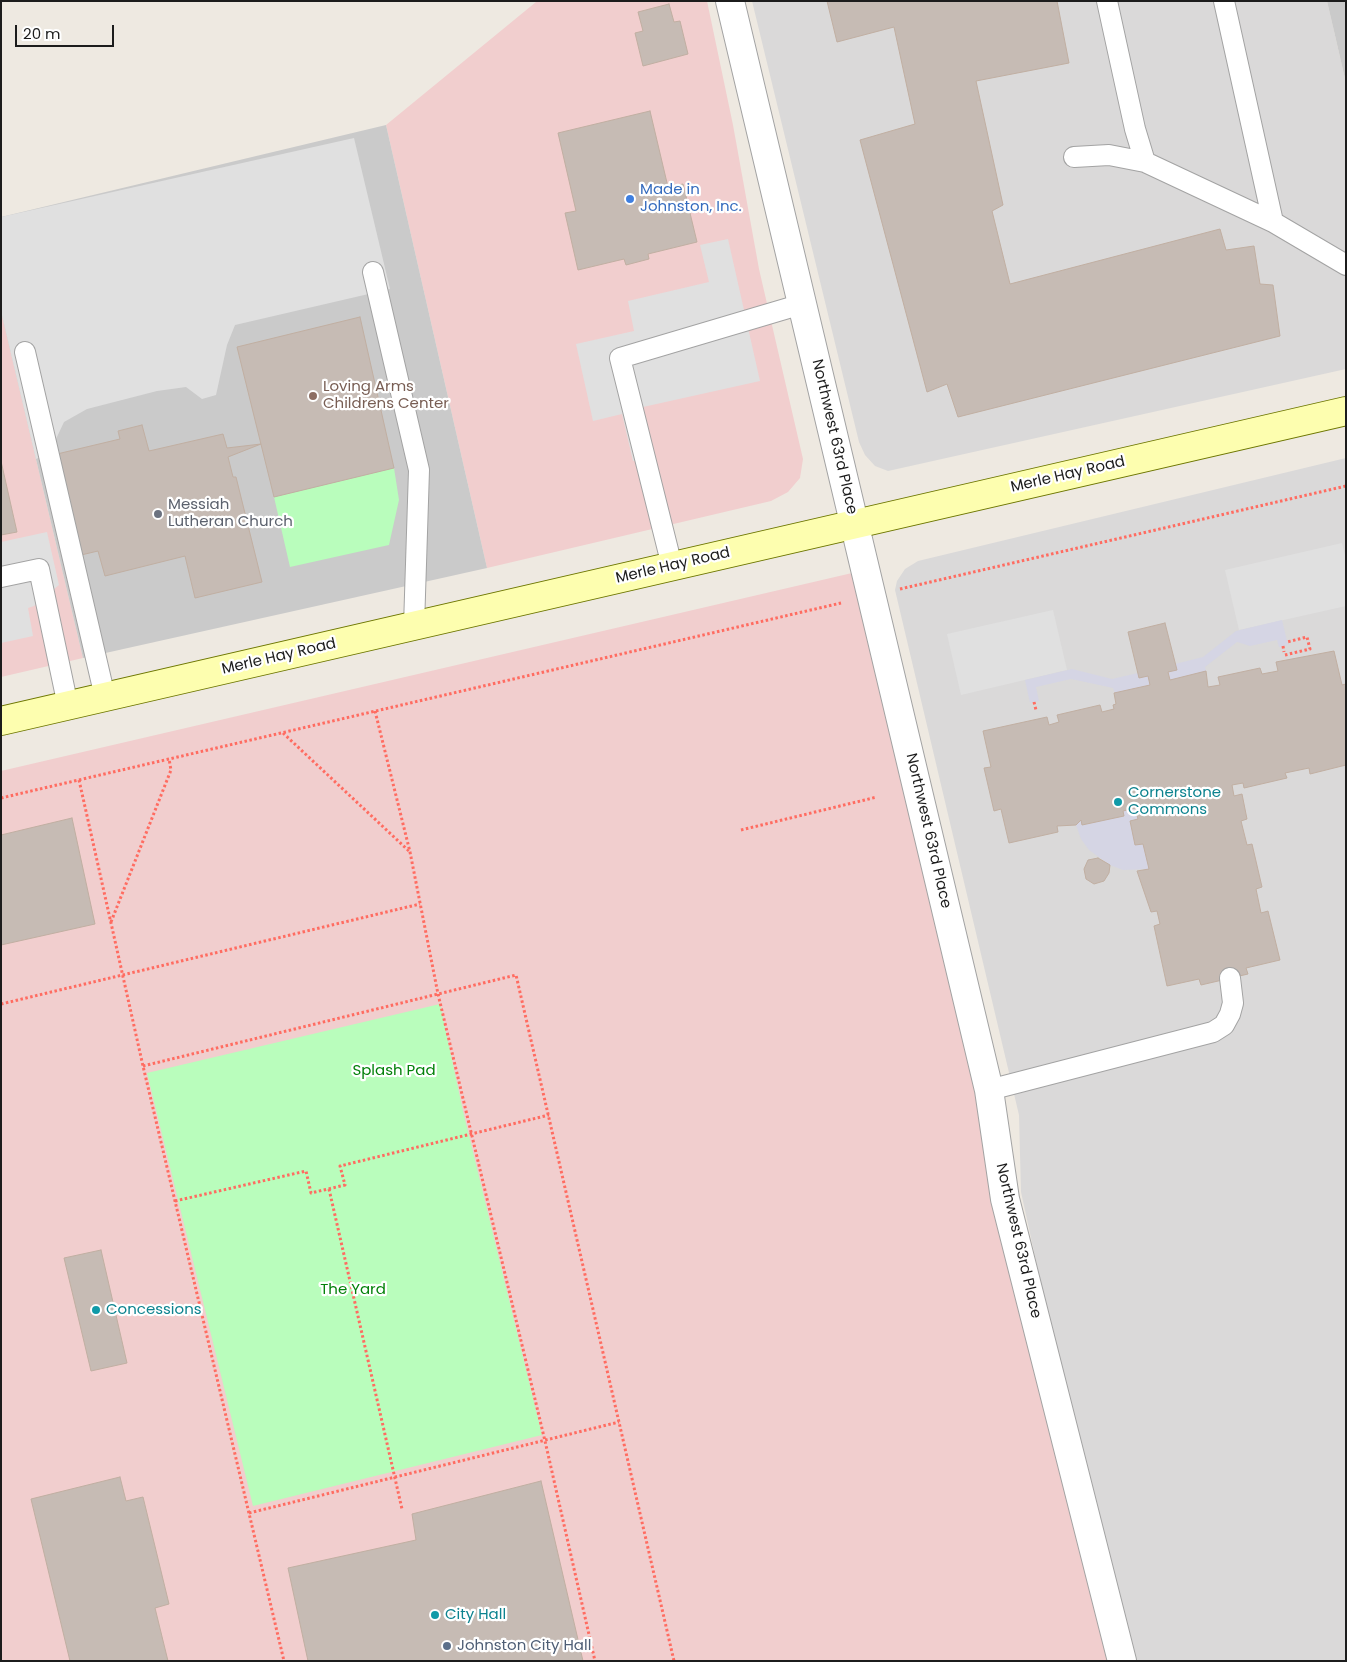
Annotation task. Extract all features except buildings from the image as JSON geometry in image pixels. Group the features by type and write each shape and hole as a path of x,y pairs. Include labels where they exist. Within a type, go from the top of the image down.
{"main road":[{"name":"Merle Hay Road","path":"1,722 1346,411"}],"street":[{"name":"Northwest 63rd Place","path":"730,1 989,1090 1005,1199 1122,1661"}],"lane":[{"path":"1107,1 1135,129 1145,162"},
{"path":"1224,1 1273,222"},
{"path":"1074,157 1109,155 1145,162 1273,222 1346,265"},
{"path":"373,272 419,470 414,626"},
{"path":"672,566 620,358 802,304"},
{"path":"25,352 105,698"},
{"path":"1,577 39,568 68,706"},
{"path":"989,1090 1213,1032 1224,1025 1230,1014 1233,1003 1230,978"}],"path":[{"path":"895,590 1346,486"},
{"path":"1,798 840,603"},
{"path":"1283,646 1284,654 1310,649 1307,637 1287,642"},
{"path":"1034,702 1036,710"},
{"path":"375,711 410,852 438,994 546,1441 595,1661"},
{"path":"282,733 410,852"},
{"path":"111,922 170,770 168,759"},
{"path":"79,780 143,1066 284,1661"},
{"path":"741,830 877,797"},
{"path":"1,1004 123,977 420,904"},
{"path":"143,1066 516,975 674,1661"},
{"path":"175,1201 306,1171 311,1193 329,1189 345,1185 340,1166 549,1115"},
{"path":"329,1189 402,1510"},
{"path":"249,1513 619,1422"}],"shaded area":[{"path":"707,1 733,125 759,269 803,459 800,478 788,492 771,501 487,568 386,125 536,2"},
{"path":"752,1 1327,1 1346,83 1346,369 888,471 875,466 865,455 859,442"},
{"path":"1327,1 1346,1 1346,83"},
{"name":"Messiah Lutheran Church","path":"386,125 487,568 83,658 1,311 1,217"},
{"path":"354,138 390,289 235,325 227,345 216,395 202,399 186,387 157,391 87,409 64,422 56,439 55,451 36,459 1,311 1,217"},
{"path":"728,239 760,381 643,407 655,456 633,461 622,414 593,421 576,344 634,331 628,301 709,282 700,245"},
{"path":"1,311 83,658 1,677"},
{"path":"1346,458 1346,1661 1123,1661 1021,1192 1019,1115 895,590 897,581 905,569 918,561"},
{"path":"47,532 59,585 34,606 28,608 33,636 1,643 1,542"},
{"path":"1342,543 1346,559 1346,606 1239,630 1225,570"},
{"path":"865,570 1122,1661 1,1661 1,771"},
{"path":"1053,610 1067,670 961,695 947,634"},
{"path":"1282,620 1288,645 1279,647 1277,640 1250,646 1237,642 1205,667 1206,671 1170,680 1168,672 1175,664 1203,657 1236,631"},
{"path":"1072,669 1112,679 1138,673 1148,676 1150,685 1115,693 1113,688 1071,679 1036,687 1039,701 1030,703 1025,680"},
{"path":"1135,808 1138,819 1130,822 1135,845 1143,844 1149,869 1123,870 1110,865 1089,850 1081,839 1076,825 1081,820 1083,825 1124,816 1123,811"}],"green space":[{"path":"394,468 399,500 389,545 290,567 274,497"},
{"name":"The Yard","path":"440,1004 463,1111 542,1435 253,1506 147,1073"}],"place":[{"name":"Made in Johnston, Inc.","path":"630,199"},
{"name":"Loving Arms Childrens Center","path":"313,396"},
{"name":"Messiah Lutheran Church","path":"158,514"},
{"name":"Cornerstone Commons","path":"1118,802"},
{"name":"Concessions","path":"96,1310"},
{"name":"City Hall","path":"435,1615"},
{"name":"Johnston City Hall","path":"447,1646"}],"park label":[{"name":"Splash Pad","path":"394,1071"}]}
